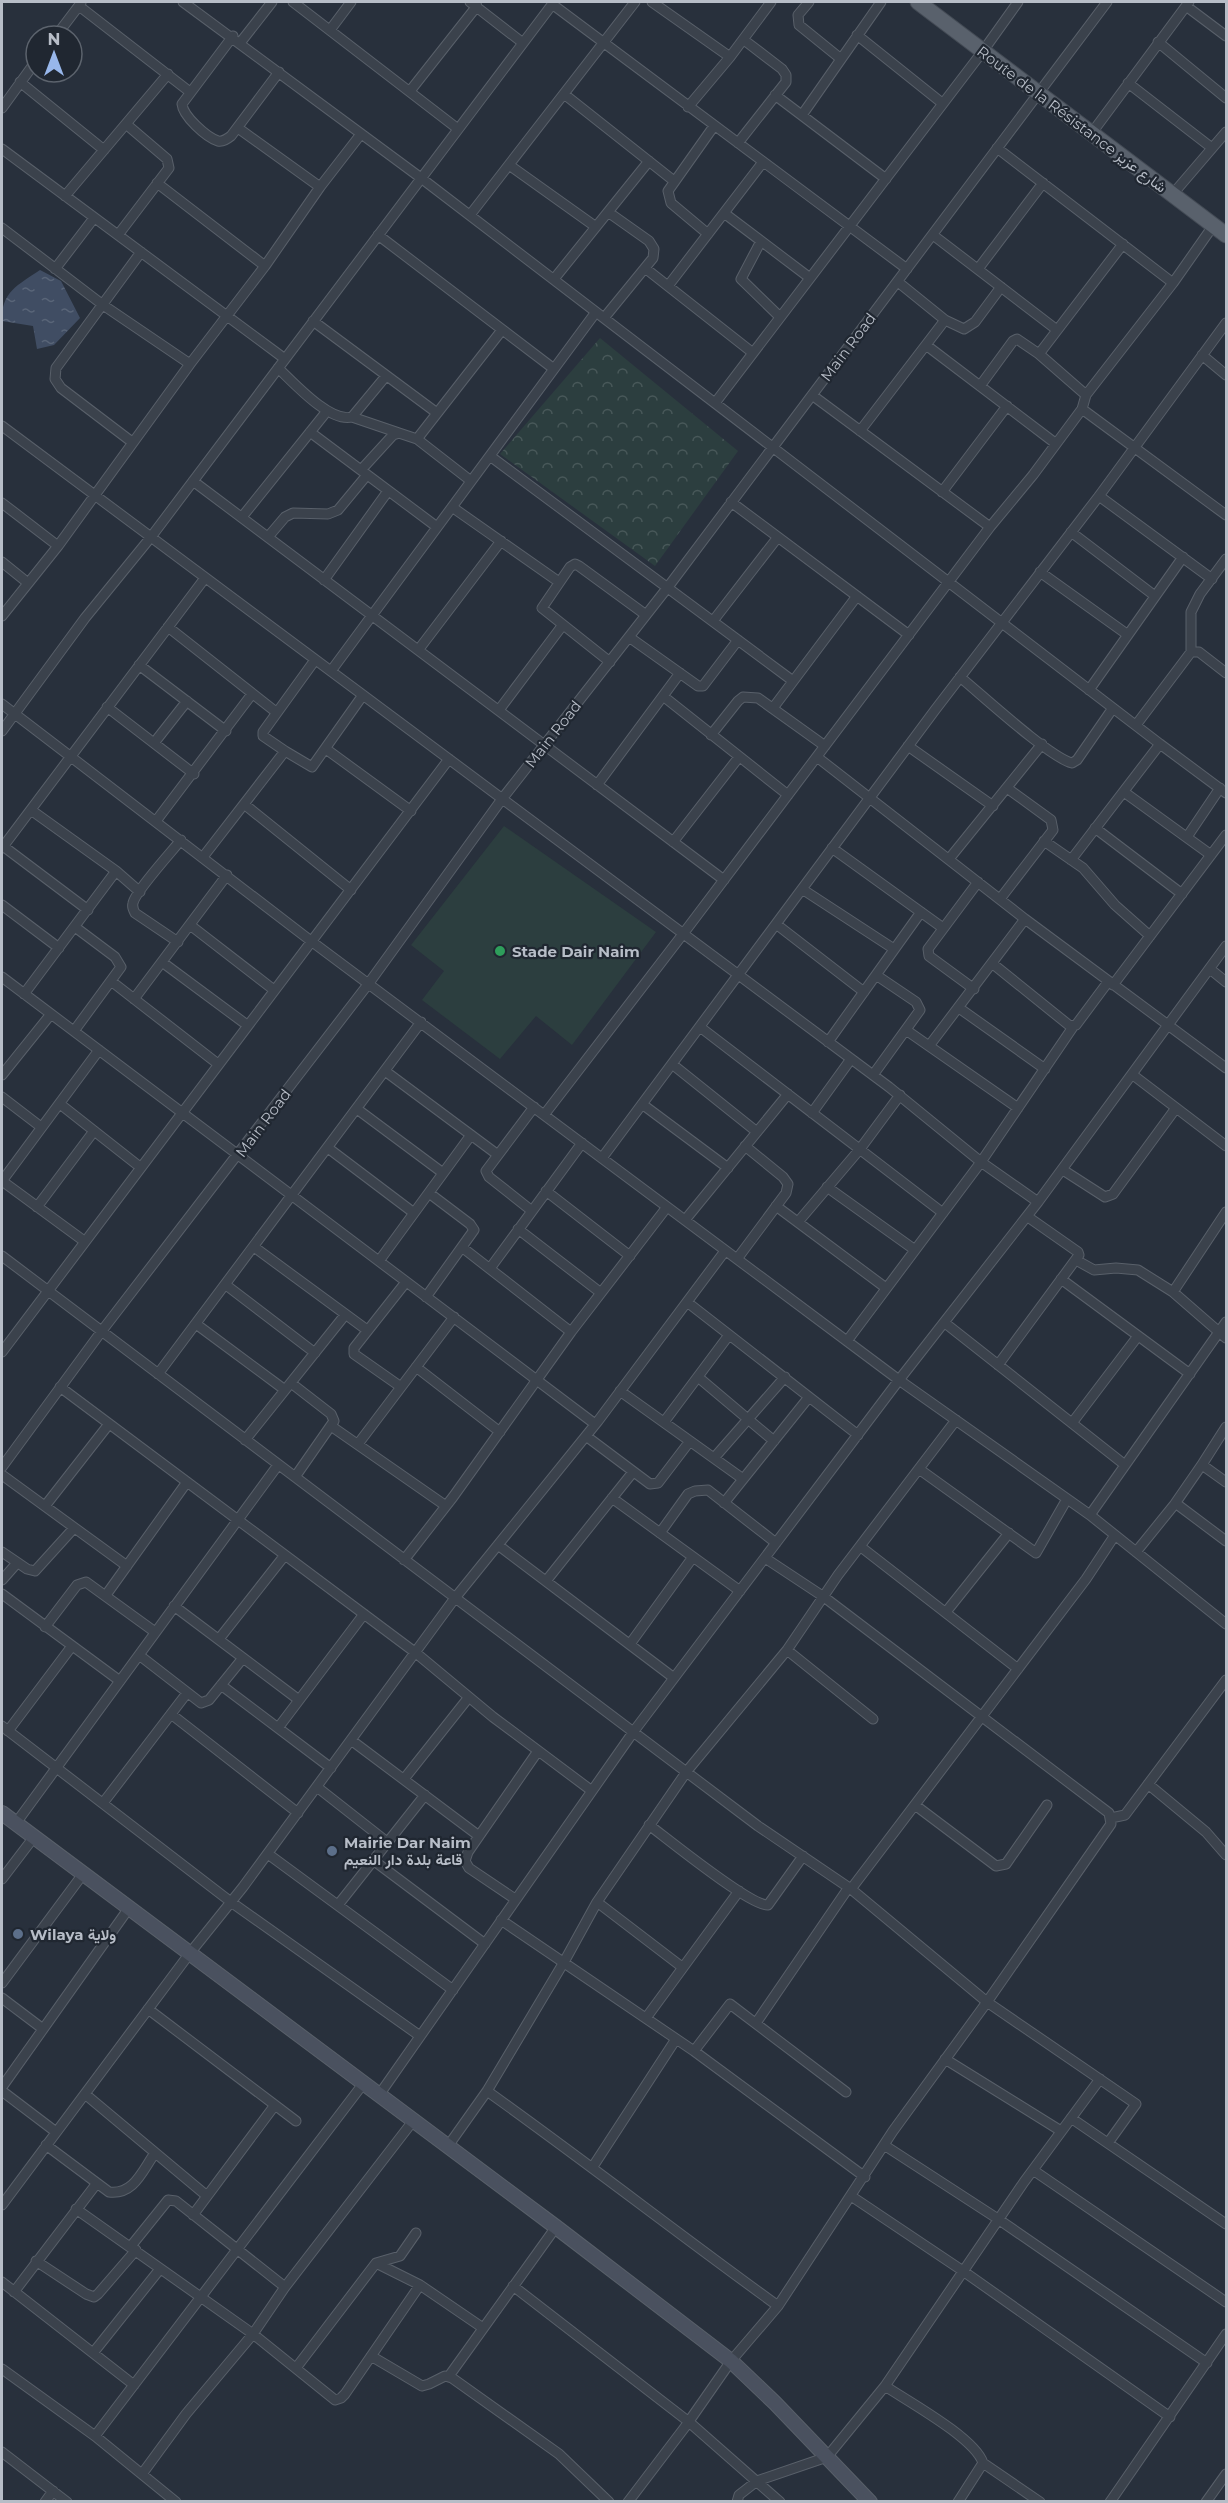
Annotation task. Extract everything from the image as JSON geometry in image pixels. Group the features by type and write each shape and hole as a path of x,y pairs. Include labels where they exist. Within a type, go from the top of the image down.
{"main road":[{"name":"Route de la Résistance شارع عزيز","path":"918,2 1172,195 1222,229"}],"street":[{"path":"183,2 470,215 1089,690 1223,790 1187,837"},
{"path":"272,2 190,92 182,104 182,109 197,127 218,141 225,141 238,128 279,72"},
{"path":"293,2 458,129"},
{"path":"330,30 351,2"},
{"path":"470,215 636,2"},
{"path":"652,2 730,57"},
{"path":"688,107 744,40 771,2"},
{"path":"809,2 798,15 800,25 841,59"},
{"path":"802,115 881,2"},
{"path":"715,403 1018,2"},
{"name":"Main Road","path":"2,1467 101,1332 369,983 502,799 668,587 1107,2"},
{"path":"2,731 85,618 151,537 553,3 688,107 908,269"},
{"path":"65,24 81,4 190,92"},
{"path":"410,91 473,4 523,43"},
{"path":"1091,134 1188,4 1227,36"},
{"path":"858,35 942,103"},
{"path":"738,143 786,82 786,75 782,69 744,40"},
{"path":"1158,42 1227,98"},
{"path":"65,196 168,74"},
{"path":"2,108 24,77"},
{"path":"20,82 104,150"},
{"path":"1128,83 1212,148"},
{"path":"564,94 674,181"},
{"path":"776,95 886,179"},
{"path":"118,235 169,168 167,159 126,124"},
{"path":"708,234 671,203 668,191 714,126"},
{"path":"238,128 320,187"},
{"path":"1172,195 1227,132"},
{"path":"2,616 58,546 132,442 361,134"},
{"path":"996,148 1173,283"},
{"path":"2,149 285,359"},
{"path":"554,279 649,161"},
{"path":"668,286 763,162"},
{"path":"509,165 596,227"},
{"path":"157,183 265,266"},
{"path":"978,269 1043,183"},
{"path":"604,318 653,258 654,249 649,241 608,212"},
{"path":"724,213 810,278"},
{"path":"55,269 94,218"},
{"path":"2,228 103,306 190,364"},
{"path":"544,1115 1082,409 1086,395 1173,283 1222,229"},
{"path":"933,235 1057,330"},
{"path":"378,236 554,369"},
{"path":"761,241 741,279 780,317"},
{"path":"1039,354 1123,244"},
{"path":"132,442 61,388 55,379 56,369 141,252"},
{"path":"645,268 753,353"},
{"path":"898,282 957,328 968,328 1001,287"},
{"path":"331,671 596,312"},
{"path":"860,431 945,320"},
{"path":"313,321 437,413"},
{"path":"602,1158 908,746 1099,496 1227,323"},
{"path":"417,439 502,330"},
{"path":"980,386 1013,341 1017,339 1039,354 1086,395"},
{"path":"926,345 1055,443"},
{"path":"1202,356 1227,375"},
{"path":"278,368 327,411 339,417 352,417 417,439 471,481"},
{"path":"352,417 386,376"},
{"path":"812,395 990,527"},
{"path":"942,492 1007,406"},
{"path":"1082,409 1223,512 1227,501"},
{"path":"242,517 327,411"},
{"path":"4,431 94,494 900,1095 981,1162 1038,1203"},
{"path":"310,432 437,527"},
{"path":"268,537 285,517 293,513 328,514 338,510 393,435 399,433"},
{"path":"490,456 793,681"},
{"path":"193,480 724,880"},
{"path":"324,580 388,491"},
{"path":"1099,496 1212,579"},
{"path":"731,502 909,634"},
{"path":"2,503 58,546"},
{"path":"452,507 559,582"},
{"path":"1071,532 1155,596"},
{"path":"713,621 778,537"},
{"path":"419,649 501,541"},
{"path":"1089,690 1183,557"},
{"path":"1136,725 1191,652 1191,612 1227,560"},
{"path":"2,562 28,583"},
{"path":"610,662 542,608 570,567 574,564 579,566 646,615"},
{"path":"1040,572 1128,635"},
{"path":"88,910 2,847 205,578"},
{"path":"773,708 858,596"},
{"path":"499,710 562,626"},
{"path":"168,627 276,712"},
{"path":"629,637 698,686 704,686 738,640"},
{"path":"1191,652 1199,652 1225,669"},
{"path":"315,660 265,728 263,736 310,768 363,695"},
{"path":"139,664 226,731"},
{"path":"597,785 680,673"},
{"path":"960,677 1042,744 1072,763 1077,760 1113,708"},
{"path":"156,821 194,774 252,694"},
{"path":"663,696 788,795"},
{"path":"711,735 743,697 758,698 825,746"},
{"path":"154,743 187,701"},
{"path":"2,704 312,941 737,1260 899,1380 1090,1515 1223,1621 1227,1610"},
{"path":"107,707 194,774"},
{"path":"949,859 1042,744"},
{"path":"1071,860 1160,744"},
{"path":"908,746 993,806"},
{"path":"326,749 411,811"},
{"path":"203,857 285,751"},
{"path":"673,842 739,757"},
{"path":"817,757 1025,919 1227,1068"},
{"path":"2,1352 5,1338 84,1241 449,759"},
{"path":"1000,899 1053,830 1051,820 1007,788"},
{"path":"1124,792 1211,855"},
{"path":"244,804 351,890"},
{"path":"31,810 116,871 140,892"},
{"path":"1095,828 1182,894"},
{"path":"846,1341 981,1162 1073,1027 1150,936 1227,835"},
{"path":"178,942 135,913 133,902 181,840"},
{"path":"1044,841 1083,868 1115,905 1150,936"},
{"path":"832,848 943,928"},
{"path":"24,994 116,871"},
{"path":"134,999 227,875"},
{"path":"974,989 929,956 931,944 978,882"},
{"path":"802,889 894,949"},
{"path":"2,905 59,948"},
{"path":"828,1042 921,912"},
{"path":"929,1046 1025,919"},
{"path":"776,924 864,992"},
{"path":"190,925 274,990"},
{"path":"74,1031 120,971 120,964 75,927"},
{"path":"379,2095 634,1731 899,1380 1028,1217 1227,946"},
{"path":"162,962 247,1025"},
{"path":"993,964 1068,1026 1073,1027"},
{"path":"1210,969 1227,982"},
{"path":"873,1075 920,1010 919,1006 876,975"},
{"path":"2,977 595,1424"},
{"path":"111,981 218,1064"},
{"path":"959,1008 1045,1069"},
{"path":"2,1075 51,1014"},
{"path":"158,1374 421,1022"},
{"path":"700,1027 943,1213"},
{"path":"906,1030 1018,1108"},
{"path":"84,1241 2,1181 99,1050"},
{"path":"2,1058 10,1064"},
{"path":"812,1113 851,1059"},
{"path":"672,1064 757,1132"},
{"path":"385,1071 498,1155"},
{"path":"1132,1075 1227,1146"},
{"path":"685,1220 788,1094"},
{"path":"798,1222 860,1149 900,1095"},
{"path":"2,1097 41,1127"},
{"path":"60,1104 140,1167"},
{"path":"642,1104 728,1168"},
{"path":"531,1211 486,1174 534,1107"},
{"path":"1063,1170 1105,1197 1113,1194 1176,1108"},
{"path":"357,1109 443,1173"},
{"path":"37,1207 94,1131"},
{"path":"379,1261 471,1135"},
{"path":"490,1267 582,1143"},
{"path":"737,1260 786,1193 788,1184 783,1177 745,1146"},
{"path":"328,1148 414,1213"},
{"path":"827,1188 915,1250"},
{"path":"546,1191 630,1256"},
{"path":"426,1297 474,1230 470,1224 429,1193"},
{"path":"776,1206 886,1288"},
{"path":"404,1560 446,1506 571,1332 667,1207"},
{"path":"1173,1292 1227,1212"},
{"path":"998,1365 1077,1260 1078,1252 1028,1217"},
{"path":"518,1229 601,1293"},
{"path":"254,1248 367,1330"},
{"path":"462,1248 490,1267 571,1332"},
{"path":"2,2205 190,1953 268,1854 455,1598 586,1436 725,1251"},
{"path":"2,1256 758,1826 850,1888 987,2002 1136,2104 1108,2143"},
{"path":"1077,1260 1094,1270 1116,1268 1138,1270 1173,1292 1223,1335"},
{"path":"1062,1279 1190,1374"},
{"path":"401,1387 354,1354 354,1348 406,1282"},
{"path":"226,1285 315,1353"},
{"path":"687,1302 858,1435"},
{"path":"245,1440 345,1315"},
{"path":"358,1444 454,1317"},
{"path":"1090,1515 1190,1374 1223,1335 1227,1322"},
{"path":"945,1323 1125,1465"},
{"path":"196,1324 331,1413 334,1420 295,1477"},
{"path":"664,1422 729,1335"},
{"path":"1072,1423 1138,1336"},
{"path":"416,1367 500,1432"},
{"path":"698,1377 774,1441"},
{"path":"714,1458 785,1377"},
{"path":"60,1387 416,1653 469,1697 592,1791"},
{"path":"620,1391 743,1479"},
{"path":"723,1503 809,1397"},
{"path":"448,2146 487,2091 597,1902 649,1826 687,1772 787,1650 838,1575 956,1420"},
{"path":"45,1506 109,1424"},
{"path":"331,1425 446,1506"},
{"path":"1136,1552 1174,1505 1227,1427"},
{"path":"586,1436 650,1484 658,1483 690,1441"},
{"path":"1203,1463 1205,1467 1226,1480"},
{"path":"16,1823 278,1465"},
{"path":"919,1469 1036,1553 1067,1499"},
{"path":"546,1581 633,1472"},
{"path":"2,1475 127,1566"},
{"path":"106,1595 187,1482"},
{"path":"660,1533 688,1494 708,1490 776,1543"},
{"path":"612,1498 740,1591"},
{"path":"1174,1505 1178,1504 1227,1541"},
{"path":"2,1552 16,1563 35,1571 74,1528"},
{"path":"946,1612 1009,1533"},
{"path":"756,2024 850,1888 982,1718 1086,1579 1115,1535"},
{"path":"498,1545 674,1678"},
{"path":"861,1547 1018,1669"},
{"path":"219,1639 285,1555"},
{"path":"630,1644 693,1557"},
{"path":"628,2502 689,2422 731,2361 778,2306 884,2145 1107,1830 1111,1818 1109,1813 824,1597 765,1558"},
{"path":"2,1580 16,1563"},
{"path":"45,1627 77,1585 86,1582 155,1632"},
{"path":"2,1594 120,1681"},
{"path":"174,1606 299,1700"},
{"path":"278,1728 364,1614"},
{"path":"72,1646 5,1728 231,1902 420,2036"},
{"path":"787,1650 873,1719"},
{"path":"139,1655 201,1702 206,1702 243,1658"},
{"path":"1111,1818 1125,1815 1227,1680"},
{"path":"221,1685 331,1768"},
{"path":"1218,1691 1227,1698"},
{"path":"103,1803 187,1693"},
{"path":"404,1779 469,1697"},
{"path":"171,1714 298,1813"},
{"path":"351,1740 478,1836"},
{"path":"515,1899 469,1868 465,1862 478,1836 538,1751"},
{"path":"1148,1784 1206,1832 1227,1855"},
{"path":"317,1787 387,1842"},
{"path":"338,1905 425,1795"},
{"path":"915,1805 996,1866 1006,1864 1047,1805"},
{"path":"2,1813 556,2227 731,2361 776,2403 870,2502"},
{"path":"649,1826 758,1904 768,1905 803,1856"},
{"path":"2,1879 34,1837"},
{"path":"268,1854 453,1990"},
{"path":"373,1860 485,1944"},
{"path":"2,1983 83,1874"},
{"path":"646,2018 739,1891"},
{"path":"597,1902 682,1967"},
{"path":"56,2132 2,2089 129,1908"},
{"path":"501,1920 694,2051 865,2177"},
{"path":"2,1998 43,2029"},
{"path":"694,2051 730,2004 846,2092"},
{"path":"148,2009 296,2121"},
{"path":"592,2168 676,2039"},
{"path":"945,2059 1061,2131"},
{"path":"737,2502 739,2495 758,2481 827,2457 885,2386 1033,2169 1100,2079"},
{"path":"95,2436 363,2084"},
{"path":"487,2091 778,2306"},
{"path":"85,2094 207,2196"},
{"path":"193,2215 275,2105"},
{"path":"1071,2118 1227,2224"},
{"path":"142,2474 186,2414 253,2334 285,2287 413,2121"},
{"path":"46,2145 109,2192 120,2193 131,2187 155,2153"},
{"path":"884,2145 998,2219 1207,2363"},
{"path":"1033,2169 1227,2302"},
{"path":"14,2292 97,2183"},
{"path":"851,2196 963,2271 1170,2416"},
{"path":"36,2261 94,2297 168,2200 176,2201 285,2287"},
{"path":"76,2209 253,2334 335,2400 345,2394 420,2285"},
{"path":"371,2356 422,2386 449,2376 556,2227"},
{"path":"296,2368 376,2262 400,2256 416,2232"},
{"path":"376,2262 420,2285 483,2328"},
{"path":"93,2353 160,2269"},
{"path":"2,2282 134,2385"},
{"path":"513,2286 689,2422 780,2502"},
{"path":"1110,2502 1227,2334"},
{"path":"2,2369 95,2436 176,2502"},
{"path":"449,2376 559,2454 609,2502"},
{"path":"885,2386 966,2441 980,2453 983,2463 1040,2502"},
{"path":"2,2455 67,2502"},
{"path":"958,2502 983,2463"},
{"path":"1206,2502 1227,2474"},
{"path":"45,2502 53,2491"}],"green space":[{"path":"600,338 738,451 655,566 500,454"},
{"path":"504,826 656,932 572,1045 536,1016 500,1059 422,1000 444,971 411,945"}],"water":[{"path":"40,270 61,281 80,318 54,345 37,349 33,326 2,321 2,311 12,290"}],"place":[{"name":"Stade Dair Naim","path":"500,951"},
{"name":"Mairie Dar Naim قاعة بلدة دار النعيم","path":"332,1851"},
{"name":"Wilaya ولاية","path":"18,1934"}]}
